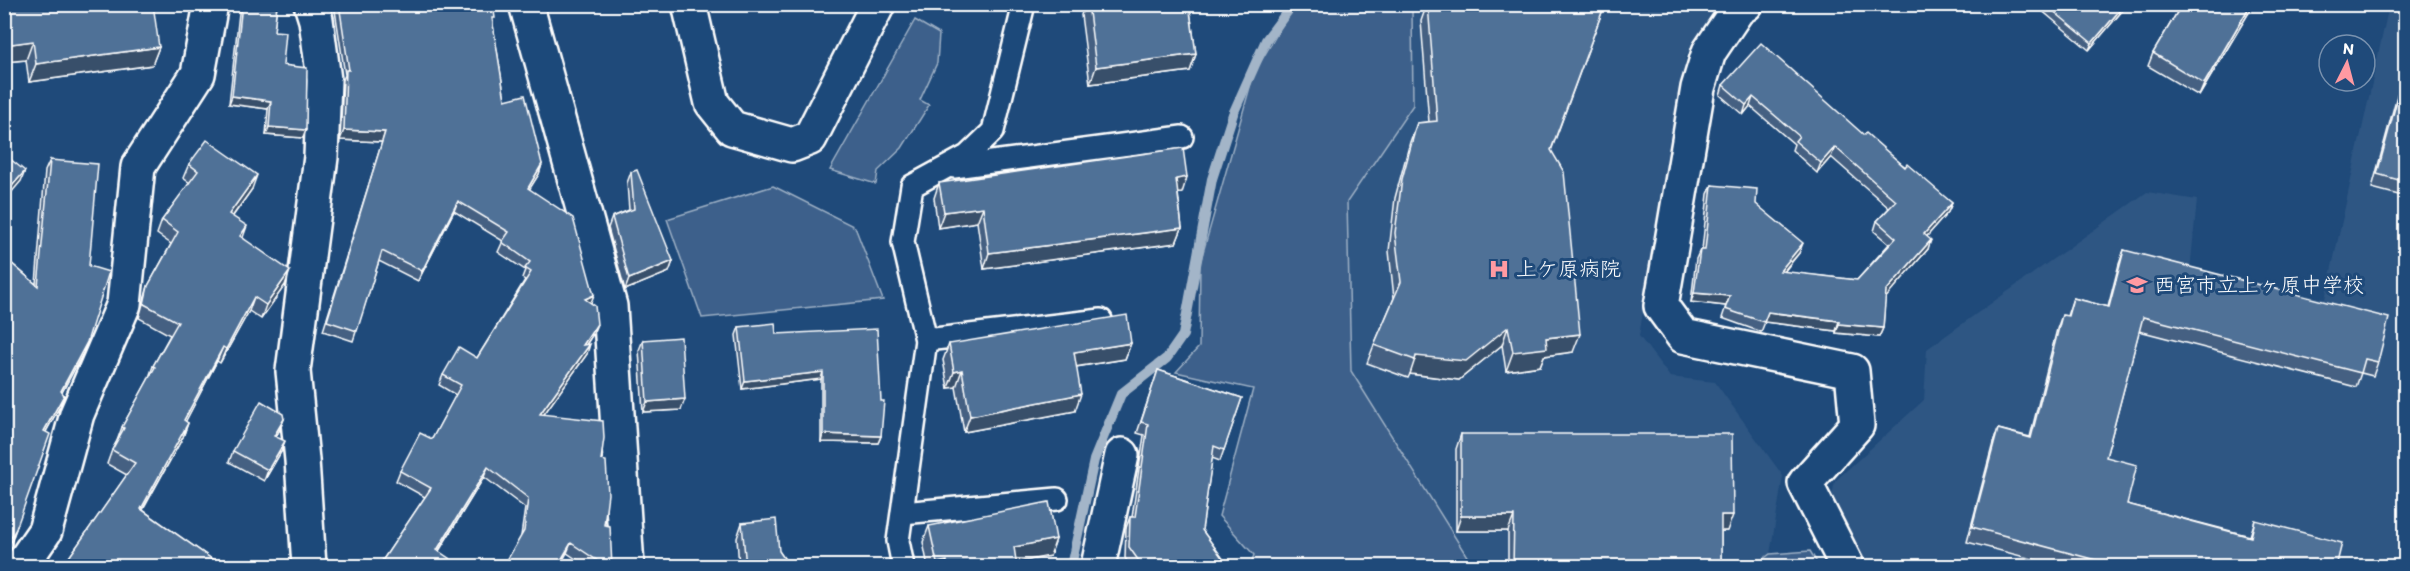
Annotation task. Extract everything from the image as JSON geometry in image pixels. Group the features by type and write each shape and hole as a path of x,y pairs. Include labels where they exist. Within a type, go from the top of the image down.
{"street":[{"path":"21,567 45,531 77,414 124,304 138,167 198,74 211,4"},
{"path":"309,567 293,371 321,157 324,80 316,20 310,4"},
{"path":"526,4 610,306 627,567"},
{"path":"689,4 712,103 732,128 792,145 810,138 878,4"},
{"path":"1746,4 1738,9 1709,52 1698,88 1661,306 1683,336 1852,371 1857,425 1805,483 1847,567"},
{"path":"1098,567 1122,454"}],"lane":[{"path":"903,567 898,541 926,340 903,242 912,186 968,156 993,131 1024,4"},
{"path":"945,168 1182,137"},
{"path":"926,340 1122,318"},
{"path":"902,513 1058,499"}],"shaded area":[{"path":"1294,5 1416,5 1412,9 1413,105 1347,202 1351,371 1473,566 1250,566 1254,555 1219,516 1253,389 1176,372 1199,347 1200,263 1254,73"},
{"name":"上ケ原病院","path":"1416,5 1719,5 1686,56 1639,336 1670,377 1715,382 1783,476 1770,554 1754,566 1473,566 1351,371 1347,202 1413,105 1412,9"},
{"name":"西宮市立上ヶ原中学校","path":"2389,5 2405,5 2405,566 1866,566 1831,501 1835,481 1924,400 1927,349 2147,192 2197,200 2190,271 2325,299 2370,93 2377,93 2377,60"},
{"path":"915,20 939,34 937,63 920,100 929,105 902,148 878,171 876,184 830,170"},
{"path":"773,186 855,227 883,300 702,318 667,219"},
{"path":"1810,551 1819,566 1754,566 1770,554"}],"building":[{"path":"4,4 153,4 159,47 36,64 33,41 4,45"},
{"path":"242,4 277,4 274,31 286,32 283,65 307,68 306,130 269,127 271,101 232,96"},
{"path":"339,4 493,4 495,18 492,18 505,100 525,95 542,164 528,188 573,218 594,295 585,299 595,306 597,324 583,345 590,344 540,414 603,421 604,438 601,460 606,461 608,494 604,525 610,526 612,567 607,567 571,543 557,567 503,567 524,531 528,498 488,467 437,550 462,567 378,567 431,488 400,471 420,433 432,439 461,385 443,375 459,347 477,358 531,272 525,268 530,262 502,242 509,232 458,201 422,271 382,251 357,331 327,321 385,132 344,130 346,70 349,70"},
{"path":"1088,4 1189,4 1196,54 1096,67"},
{"path":"1428,4 1605,4 1551,150 1564,172 1580,334 1546,338 1547,348 1513,352 1508,327 1466,361 1416,356 1415,360 1374,345 1401,282 1395,233 1402,179 1417,123 1437,121"},
{"path":"2045,4 2125,4 2092,43"},
{"path":"2182,4 2251,4 2204,84 2153,53"},
{"path":"1761,43 1864,135 1866,133 1905,167 1907,164 1952,203 1924,234 1931,240 1886,291 1883,328 1839,324 1839,321 1768,312 1764,322 1725,309 1730,296 1694,293 1700,250 1705,250 1712,185 1757,189 1756,204 1803,243 1780,271 1857,280 1896,238 1877,221 1896,201 1835,147 1821,163 1795,141 1799,136 1753,97 1746,105 1723,85"},
{"path":"2406,67 2406,182 2377,174"},
{"path":"207,140 257,175 229,214 247,226 240,236 290,271 266,305 254,297 226,349 223,347 184,420 188,423 141,509 223,567 70,567 65,563 135,463 112,450 155,367 153,366 178,322 144,304 148,286 178,232 162,220 198,171 189,164"},
{"path":"1183,148 1187,177 1176,179 1182,228 989,253 983,207 944,212 939,183"},
{"path":"4,154 25,171 4,195"},
{"path":"50,160 98,164 89,266 109,272 87,342 61,391 64,395 44,431 50,434 16,529 4,548 4,257 38,286"},
{"path":"637,170 673,261 629,279 612,217 634,209 631,172"},
{"path":"2124,250 2389,318 2378,362 2365,359 2361,373 2143,317 2106,457 2137,465 2127,504 2251,537 2255,520 2342,543 2336,567 2122,567 1972,527 1998,429 2031,438 2062,315 2068,316 2073,298 2109,307"},
{"path":"1127,315 1131,343 1074,352 1081,394 970,416 962,370 954,372 949,344"},
{"path":"775,323 776,334 877,329 881,401 884,401 881,436 823,434 823,372 745,381 739,327"},
{"path":"681,337 685,399 647,402 643,340"},
{"path":"1158,370 1242,398 1224,450 1214,446 1202,530 1229,567 1143,567 1129,547 1130,517 1135,517 1148,424 1141,422"},
{"path":"261,401 283,414 284,419 274,436 285,441 268,470 233,451"},
{"path":"1461,434 1732,434 1733,515 1721,515 1721,567 1513,567 1514,516 1461,516"},
{"path":"1049,502 1056,539 1014,547 1017,567 947,567 947,561 937,563 929,526"},
{"path":"776,519 779,551 790,567 746,567 742,523"}],"waterway":[{"path":"1071,566 1094,460 1121,394 1167,358 1183,335 1212,179 1233,114 1266,40 1293,4"}],"place":[{"name":"上ケ原病院","path":"1499,269"},
{"name":"西宮市立上ヶ原中学校","path":"2137,285"}]}
